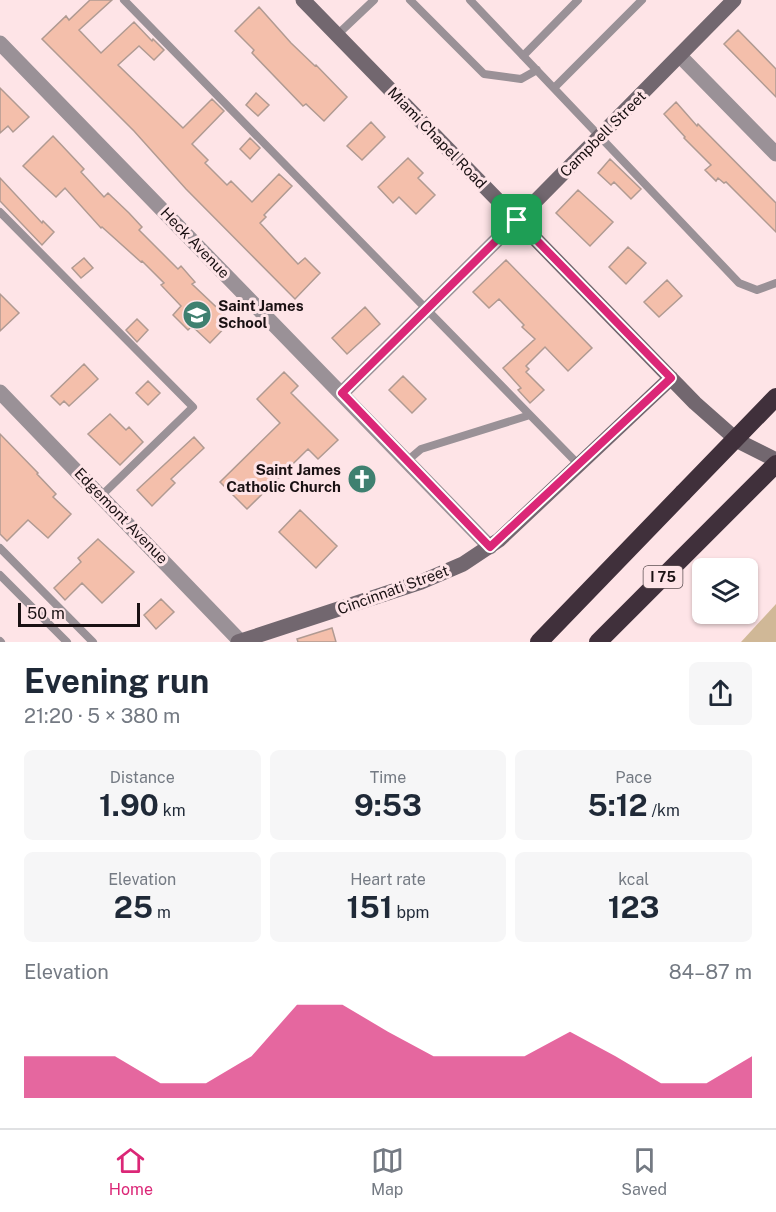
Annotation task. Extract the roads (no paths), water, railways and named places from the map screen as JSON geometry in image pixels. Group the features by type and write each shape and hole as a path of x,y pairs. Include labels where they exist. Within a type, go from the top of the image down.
{"highway":[{"name":"I 75","path":"539,642 776,397"},
{"name":"I 75","path":"598,642 776,462"}],"street":[{"name":"Miami Chapel Road","path":"303,0 671,378"},
{"name":"Campbell Street","path":"342,393 734,0"},
{"name":"Heck Avenue","path":"0,43 490,547"},
{"path":"680,56 776,154"},
{"path":"671,378 738,441 776,462"},
{"name":"Cincinnati Street","path":"239,642 421,582 462,564 490,547 671,378"},
{"name":"Edgemont Avenue","path":"0,392 101,495 239,642"}],"lane":[{"path":"124,0 579,465"},
{"path":"337,35 374,0"},
{"path":"410,0 484,74 521,79 537,70"},
{"path":"470,0 739,283 758,290 776,283"},
{"path":"523,56 578,0"},
{"path":"554,88 642,0"},
{"path":"0,212 193,407 101,495"},
{"path":"407,460 422,449 530,415"},
{"path":"0,548 93,642"},
{"path":"0,575 67,642"}],"place":[{"name":"Saint James School","path":"197,315"},
{"name":"Saint James Catholic Church","path":"362,479"}]}
